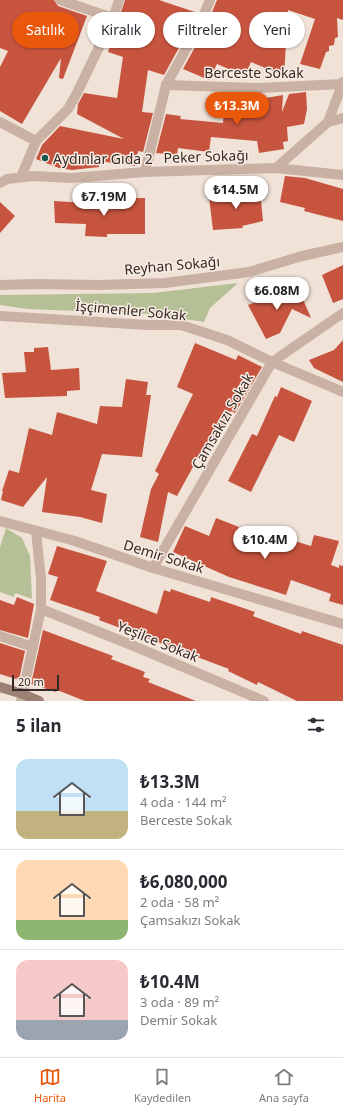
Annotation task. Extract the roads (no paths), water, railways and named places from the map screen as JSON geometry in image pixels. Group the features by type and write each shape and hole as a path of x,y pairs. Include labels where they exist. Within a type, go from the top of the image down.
{"street":[{"path":"60,0 95,12"},
{"path":"115,12 119,0"},
{"path":"145,172 166,85 200,24 210,0"},
{"path":"21,177 36,141 68,109 98,48"},
{"path":"328,122 342,83"},
{"name":"Berceste Sokak","path":"166,85 259,88 342,83"},
{"path":"276,168 328,122 343,118"},
{"path":"0,122 36,141"},
{"name":"Peker Sokağı","path":"0,183 7,179 34,176 71,178 145,172 276,168 343,175"},
{"name":"Reyhan Sokağı","path":"0,285 99,285 165,282 249,272 302,256 343,247"},
{"name":"Çamsakızı Sokak","path":"153,568 272,362 343,313"},
{"name":"İşçimenler Sokak","path":"0,316 126,324 181,325 227,340 272,362 343,392"},
{"name":"Demir Sokak","path":"0,521 75,541 153,568 343,624"},
{"path":"22,697 41,609 41,580 36,531"},
{"name":"Yeşilce Sokak","path":"41,609 130,644 264,701"},
{"path":"0,636 33,647"},
{"path":"0,688 22,697 39,701"}],"place":[{"name":"Aydınlar Gıda 2","path":"45,158"}]}
